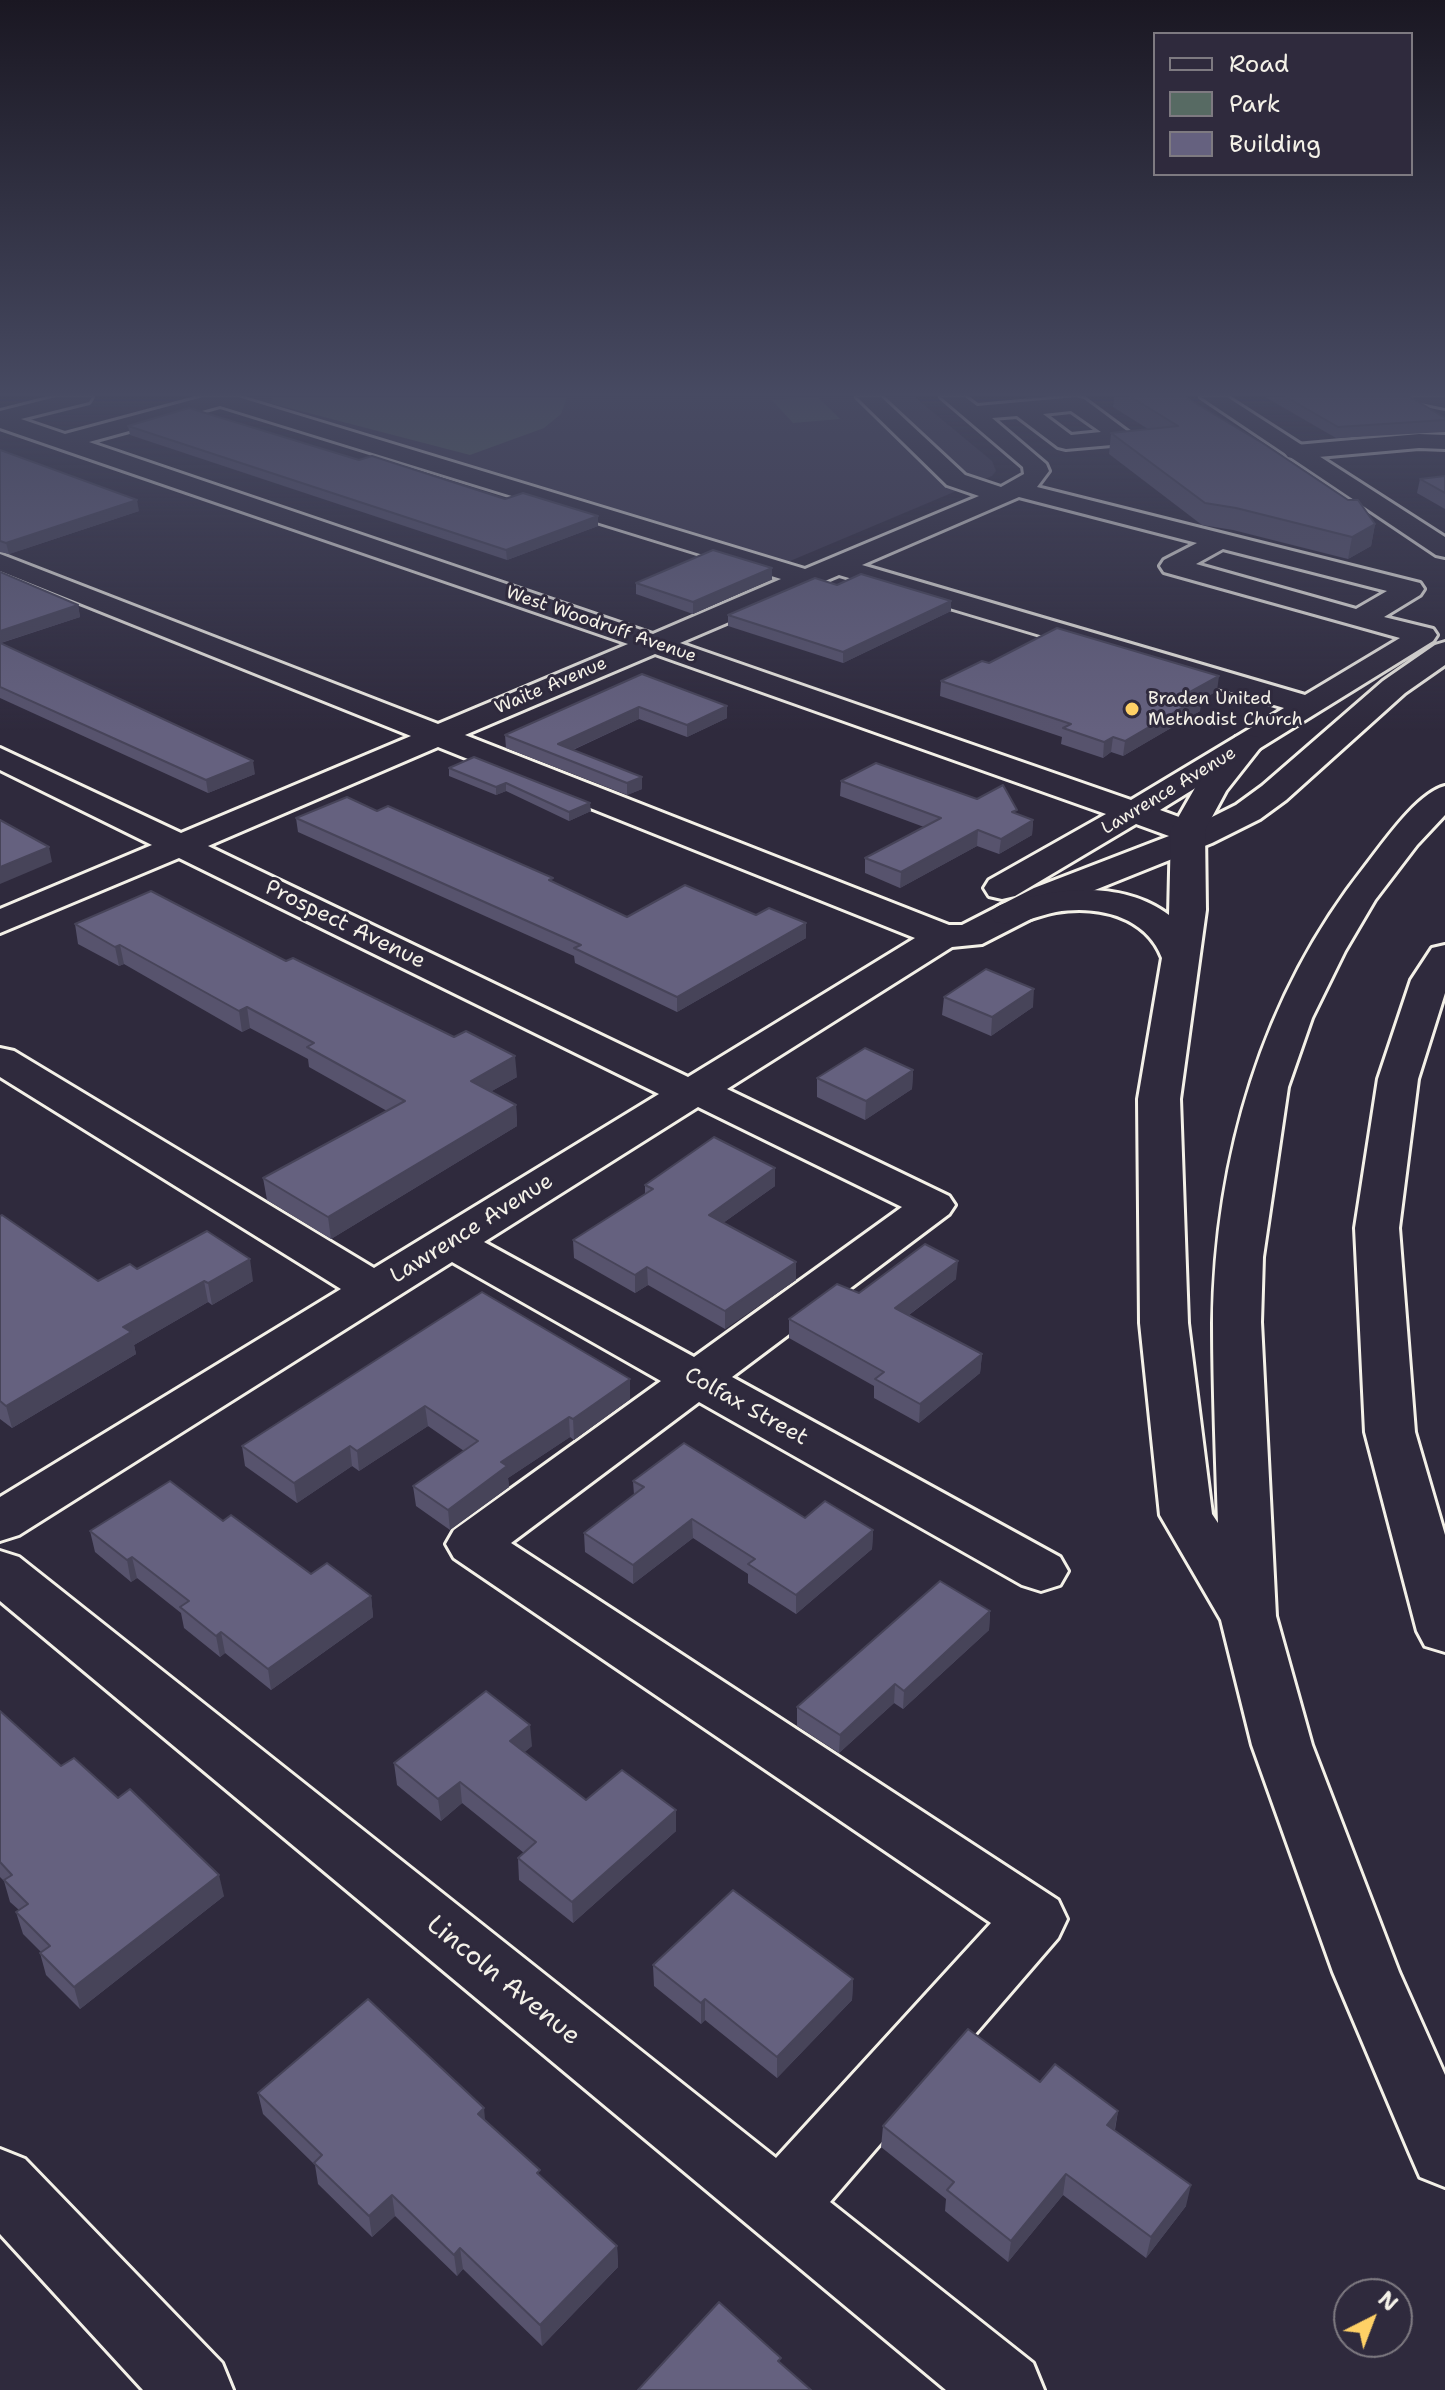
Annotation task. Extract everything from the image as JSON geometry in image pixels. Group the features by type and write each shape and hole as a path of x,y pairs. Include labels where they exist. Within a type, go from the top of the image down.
{"main road":[{"name":"West Woodruff Avenue","path":"259,509 881,721 1192,836"},
{"path":"581,509 805,578"},
{"name":"Waite Avenue","path":"0,922 970,509"},
{"path":"1084,509 1223,539 1410,589 1360,619"},
{"path":"1380,509 1441,550"},
{"path":"1223,539 1173,566 1360,619 1438,636"},
{"path":"0,562 944,936"},
{"path":"835,565 1309,706"},
{"name":"Lawrence Avenue","path":"944,936 941,923 1134,813 1309,706 1438,636"},
{"name":"Lawrence Avenue","path":"0,1522 944,936 969,936 1008,914 1192,836 1263,802 1378,701 1438,636"},
{"path":"1247,744 1211,788 1192,836 1188,910 1159,1099 1164,1323 1186,1515 1248,1616"},
{"name":"Prospect Avenue","path":"0,758 933,1205 696,1379"},
{"path":"1445,796 1405,838 1359,897 1326,951 1292,1018 1267,1087 1240,1257 1237,1322 1248,1616 1287,1759 1366,1972 1445,2154"},
{"path":"1008,914 1069,900 1118,906 1164,926 1177,942 1181,959"},
{"path":"1445,956 1430,980 1398,1079 1377,1228 1390,1432 1445,1631"},
{"path":"0,1060 375,1289"},
{"name":"Colfax Street","path":"450,1242 1041,1571"},
{"path":"696,1379 473,1544 1035,1919 780,2206"},
{"name":"Lincoln Avenue","path":"0,1571 1006,2390"},
{"path":"0,2183 195,2390"}],"shaded area":[{"path":"601,509 915,509 783,564"}],"building":[{"path":"0,509 111,509 6,543 0,541"},
{"path":"380,509 574,509 598,516 506,550"},
{"path":"1238,509 1364,509 1375,524 1352,537"},
{"path":"713,550 772,568 693,602 636,583"},
{"path":"0,572 78,605 0,631"},
{"path":"861,574 951,601 843,652 728,615 815,578 837,585"},
{"path":"1057,628 1219,676 1190,692 1202,696 1125,741 1113,737 1104,742 1063,728 1071,724 941,681 982,661 989,663"},
{"path":"0,643 253,761 206,780 0,687"},
{"path":"642,674 727,706 687,725 639,707 558,744 642,777 627,783 505,735"},
{"path":"474,757 590,803 569,812 506,783 496,787 449,768"},
{"path":"876,763 977,799 1003,785 1017,810 1012,812 1033,820 1001,839 978,830 901,872 865,858 941,818 841,781"},
{"path":"347,797 377,811 388,806 553,878 549,880 627,917 685,885 756,915 769,908 806,923 677,997 574,948 581,945 296,818"},
{"path":"0,820 49,847 0,867"},
{"path":"151,891 286,961 293,958 454,1037 466,1031 515,1056 471,1081 516,1105 328,1217 263,1178 405,1101 307,1047 314,1043 247,1007 239,1011 120,945 115,947 75,924"},
{"path":"986,969 1034,989 992,1017 944,997"},
{"path":"865,1048 913,1070 866,1101 817,1078"},
{"path":"714,1137 775,1168 709,1215 796,1262 725,1311 647,1267 635,1275 573,1240 653,1189 645,1185"},
{"path":"2,1215 98,1281 130,1264 137,1269 207,1231 250,1259 123,1327 131,1332 6,1406 0,1401"},
{"path":"925,1244 958,1261 895,1308 982,1354 920,1404 875,1379 884,1372 789,1319 837,1284 859,1293"},
{"path":"482,1292 630,1379 573,1419 569,1417 501,1462 507,1466 448,1510 413,1486 478,1441 425,1406 357,1451 350,1446 294,1483 242,1446"},
{"path":"684,1443 805,1518 825,1501 873,1530 796,1595 748,1564 755,1559 692,1519 633,1565 584,1533 644,1487 633,1481"},
{"path":"170,1481 223,1521 231,1515 311,1574 327,1563 371,1596 268,1669 221,1632 216,1636 180,1607 189,1601 132,1557 127,1560 90,1531"},
{"path":"940,1581 990,1611 904,1691 895,1684 840,1735 797,1707"},
{"path":"486,1691 530,1725 510,1741 586,1800 622,1770 676,1810 572,1902 518,1858 536,1842 460,1782 438,1799 394,1763"},
{"path":"0,1711 61,1766 74,1758 118,1798 130,1789 219,1875 74,1987 40,1953 50,1946 16,1912 28,1904 4,1880 12,1875 0,1862"},
{"path":"733,1890 853,1979 777,2057 705,1999 701,2003 653,1965"},
{"path":"368,1999 484,2108 478,2114 540,2170 537,2173 617,2246 540,2325 460,2248 454,2255 392,2195 369,2216 314,2163 322,2155 258,2093"},
{"path":"968,2029 1040,2082 1055,2064 1118,2111 1107,2125 1191,2185 1151,2237 1066,2174 1011,2241 947,2190 954,2182 883,2126"},
{"path":"719,2302 781,2358 778,2361 811,2390 638,2390"}],"place":[{"name":"Braden United Methodist Church","path":"1132,709"}]}
